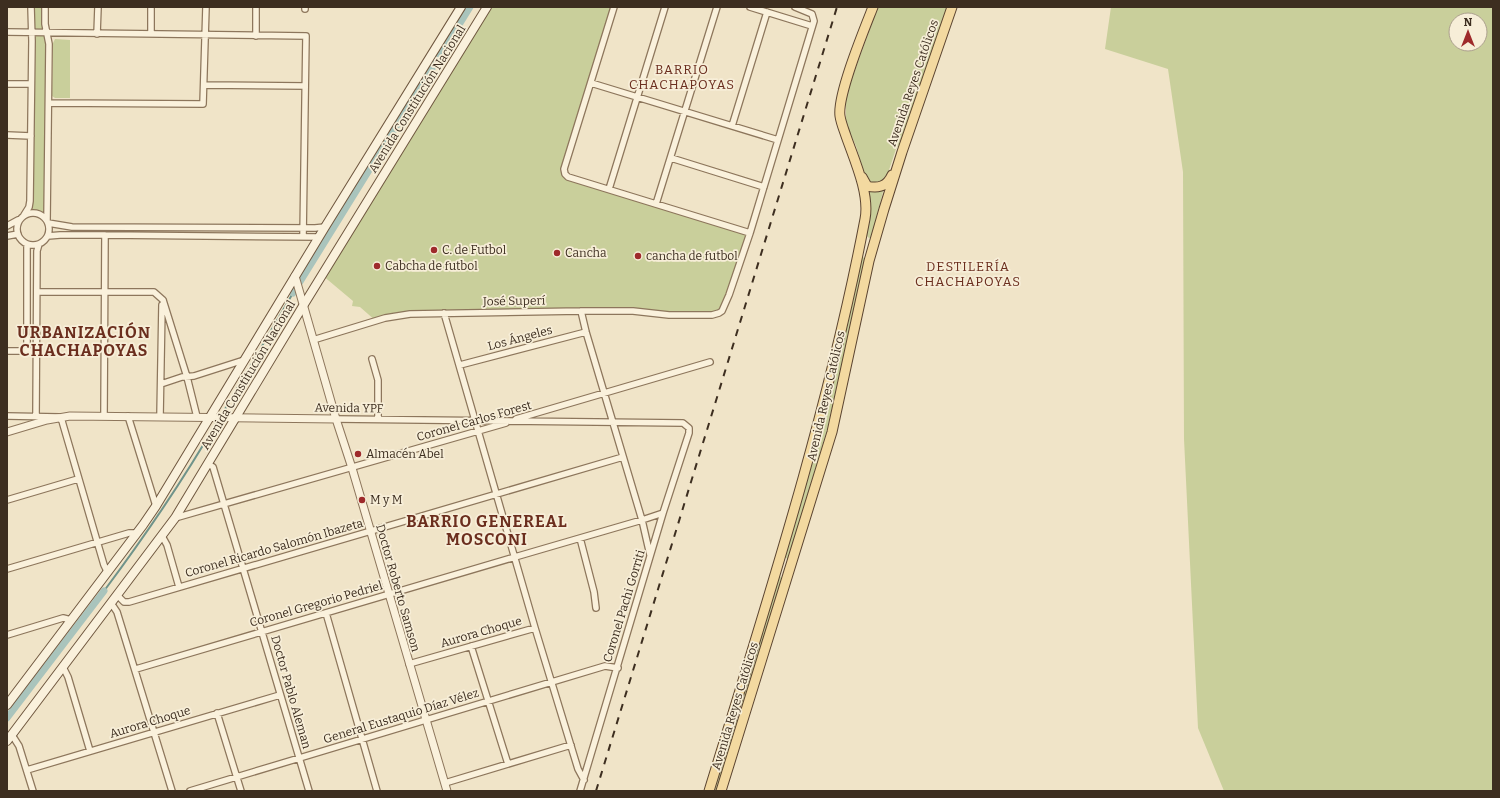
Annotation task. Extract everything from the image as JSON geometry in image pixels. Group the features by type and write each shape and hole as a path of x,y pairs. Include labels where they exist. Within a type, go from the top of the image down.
{"main road":[{"name":"Avenida Constitución Nacional","path":"9,700 156,506 213,417 245,360 325,226 461,7"},
{"name":"Avenida Constitución Nacional","path":"10,738 175,518 303,306 487,7"},
{"name":"Avenida Reyes Católicos","path":"709,791 775,578 812,449 857,259 866,215 864,189 840,115 841,100 845,84 873,7"},
{"name":"Avenida Reyes Católicos","path":"721,791 832,432 869,261 902,152 952,7"},
{"path":"848,142 865,183 874,188 885,185 890,179 902,152"}],"street":[{"path":"31,7 30,201 28,210 22,217 17,229 20,238 27,244 35,245 45,240 48,236 50,227 48,221 49,44 45,24 45,7"},
{"path":"97,34 98,7"},
{"path":"151,7 151,34"},
{"path":"49,103 203,104 206,7"},
{"path":"256,7 256,36"},
{"path":"614,7 564,172 568,177 750,233 814,20 812,14 795,7"},
{"path":"609,189 665,7"},
{"path":"656,204 717,7"},
{"path":"750,7 812,26"},
{"path":"732,126 767,12"},
{"path":"7,32 306,36 303,237"},
{"path":"591,83 778,140"},
{"path":"7,84 31,84"},
{"path":"204,85 305,86"},
{"path":"7,135 31,136"},
{"path":"671,158 764,187"},
{"path":"7,226 34,212 44,216 48,221 72,227 304,228 325,226"},
{"path":"199,236 200,227"},
{"name":"José Superí","path":"313,340 399,315 580,311 633,311 669,315 719,314 722,311 729,295 750,233"},
{"path":"7,236 18,234"},
{"path":"48,236 105,235 319,237"},
{"path":"104,415 105,235"},
{"path":"27,244 27,351"},
{"path":"36,416 37,251 39,244"},
{"name":"Doctor Roberto Samson","path":"295,276 447,791"},
{"path":"37,292 154,292 162,300 187,377 197,417"},
{"path":"160,416 162,300"},
{"path":"580,311 642,520 651,556"},
{"path":"444,313 535,628 553,682 578,769 584,780"},
{"name":"Los Ángeles","path":"460,365 586,332"},
{"path":"7,351 36,351"},
{"path":"372,359 378,380 378,419"},
{"path":"160,384 245,360"},
{"name":"Coronel Carlos Forest","path":"175,518 479,431 710,362"},
{"name":"Avenida YPF","path":"7,416 59,417 104,415 683,423 689,428"},
{"path":"128,416 156,506"},
{"path":"7,432 59,417 62,421 78,479 107,571"},
{"name":"Coronel Pachi Gorriti","path":"580,791 618,668 663,513 689,433 689,428"},
{"name":"Coronel Ricardo Salomón Ibazeta","path":"117,595 126,603 623,456"},
{"name":"Doctor Pablo Aleman","path":"208,464 213,467 309,791"},
{"path":"7,500 78,479"},
{"name":"Coronel Gregorio Pedriel","path":"136,669 663,513"},
{"path":"7,570 97,542 137,533"},
{"path":"162,536 167,545 179,587"},
{"path":"580,538 594,592 596,608"},
{"path":"111,603 117,612 136,669 172,791"},
{"path":"326,613 378,791"},
{"path":"7,635 63,618 71,620"},
{"name":"Aurora Choque","path":"409,664 535,628"},
{"path":"471,646 508,764"},
{"name":"General Eustaquio Díaz Vélez","path":"190,791 605,666 618,668"},
{"path":"63,667 68,676 90,751"},
{"name":"Aurora Choque","path":"27,770 280,695"},
{"path":"217,713 241,791"},
{"path":"10,738 19,746 34,791"},
{"path":"445,783 571,745"}],"green space":[{"path":"31,7 45,7 49,44 47,220 39,214 26,213 29,207"},
{"path":"490,7 614,7 564,172 568,177 750,233 724,307 719,313 414,314 376,321 360,307 352,306 353,301 322,275"},
{"path":"878,7 948,7 901,142 896,149 887,176 878,185 866,180 856,146 846,124 846,103 847,92"},
{"path":"1111,7 1493,7 1493,791 1224,791 1198,728 1184,439 1183,172 1168,69 1105,49"},
{"path":"55,39 70,40 70,98 55,98 52,96 53,43"},
{"path":"884,188 871,238 869,238 866,235 870,212 868,190"},
{"path":"862,257 865,258 827,430 788,559 784,557 819,442"},
{"path":"779,576 782,578 743,706 739,705"},
{"path":"735,719 739,720 717,791 713,791"}],"waterway":[{"path":"293,293 470,7"},
{"path":"221,416 293,293"},
{"path":"104,591 164,507 218,420"},
{"path":"7,718 104,591"}],"railway":[{"path":"596,791 837,7"}],"place":[{"name":"C. de Futbol","path":"434,250"},
{"name":"Cancha","path":"557,253"},
{"name":"cancha de futbol","path":"638,256"},
{"name":"Cabcha de futbol","path":"377,266"},
{"name":"Almacén Abel","path":"358,454"},
{"name":"M y M","path":"362,500"}],"district":[{"name":"BARRIO CHACHAPOYAS","path":"682,76"},
{"name":"DESTILERÍA CHACHAPOYAS","path":"968,274"},
{"name":"URBANIZACIÓN CHACHAPOYAS","path":"84,341"},
{"name":"BARRIO GENEREAL MOSCONI","path":"487,530"}]}
